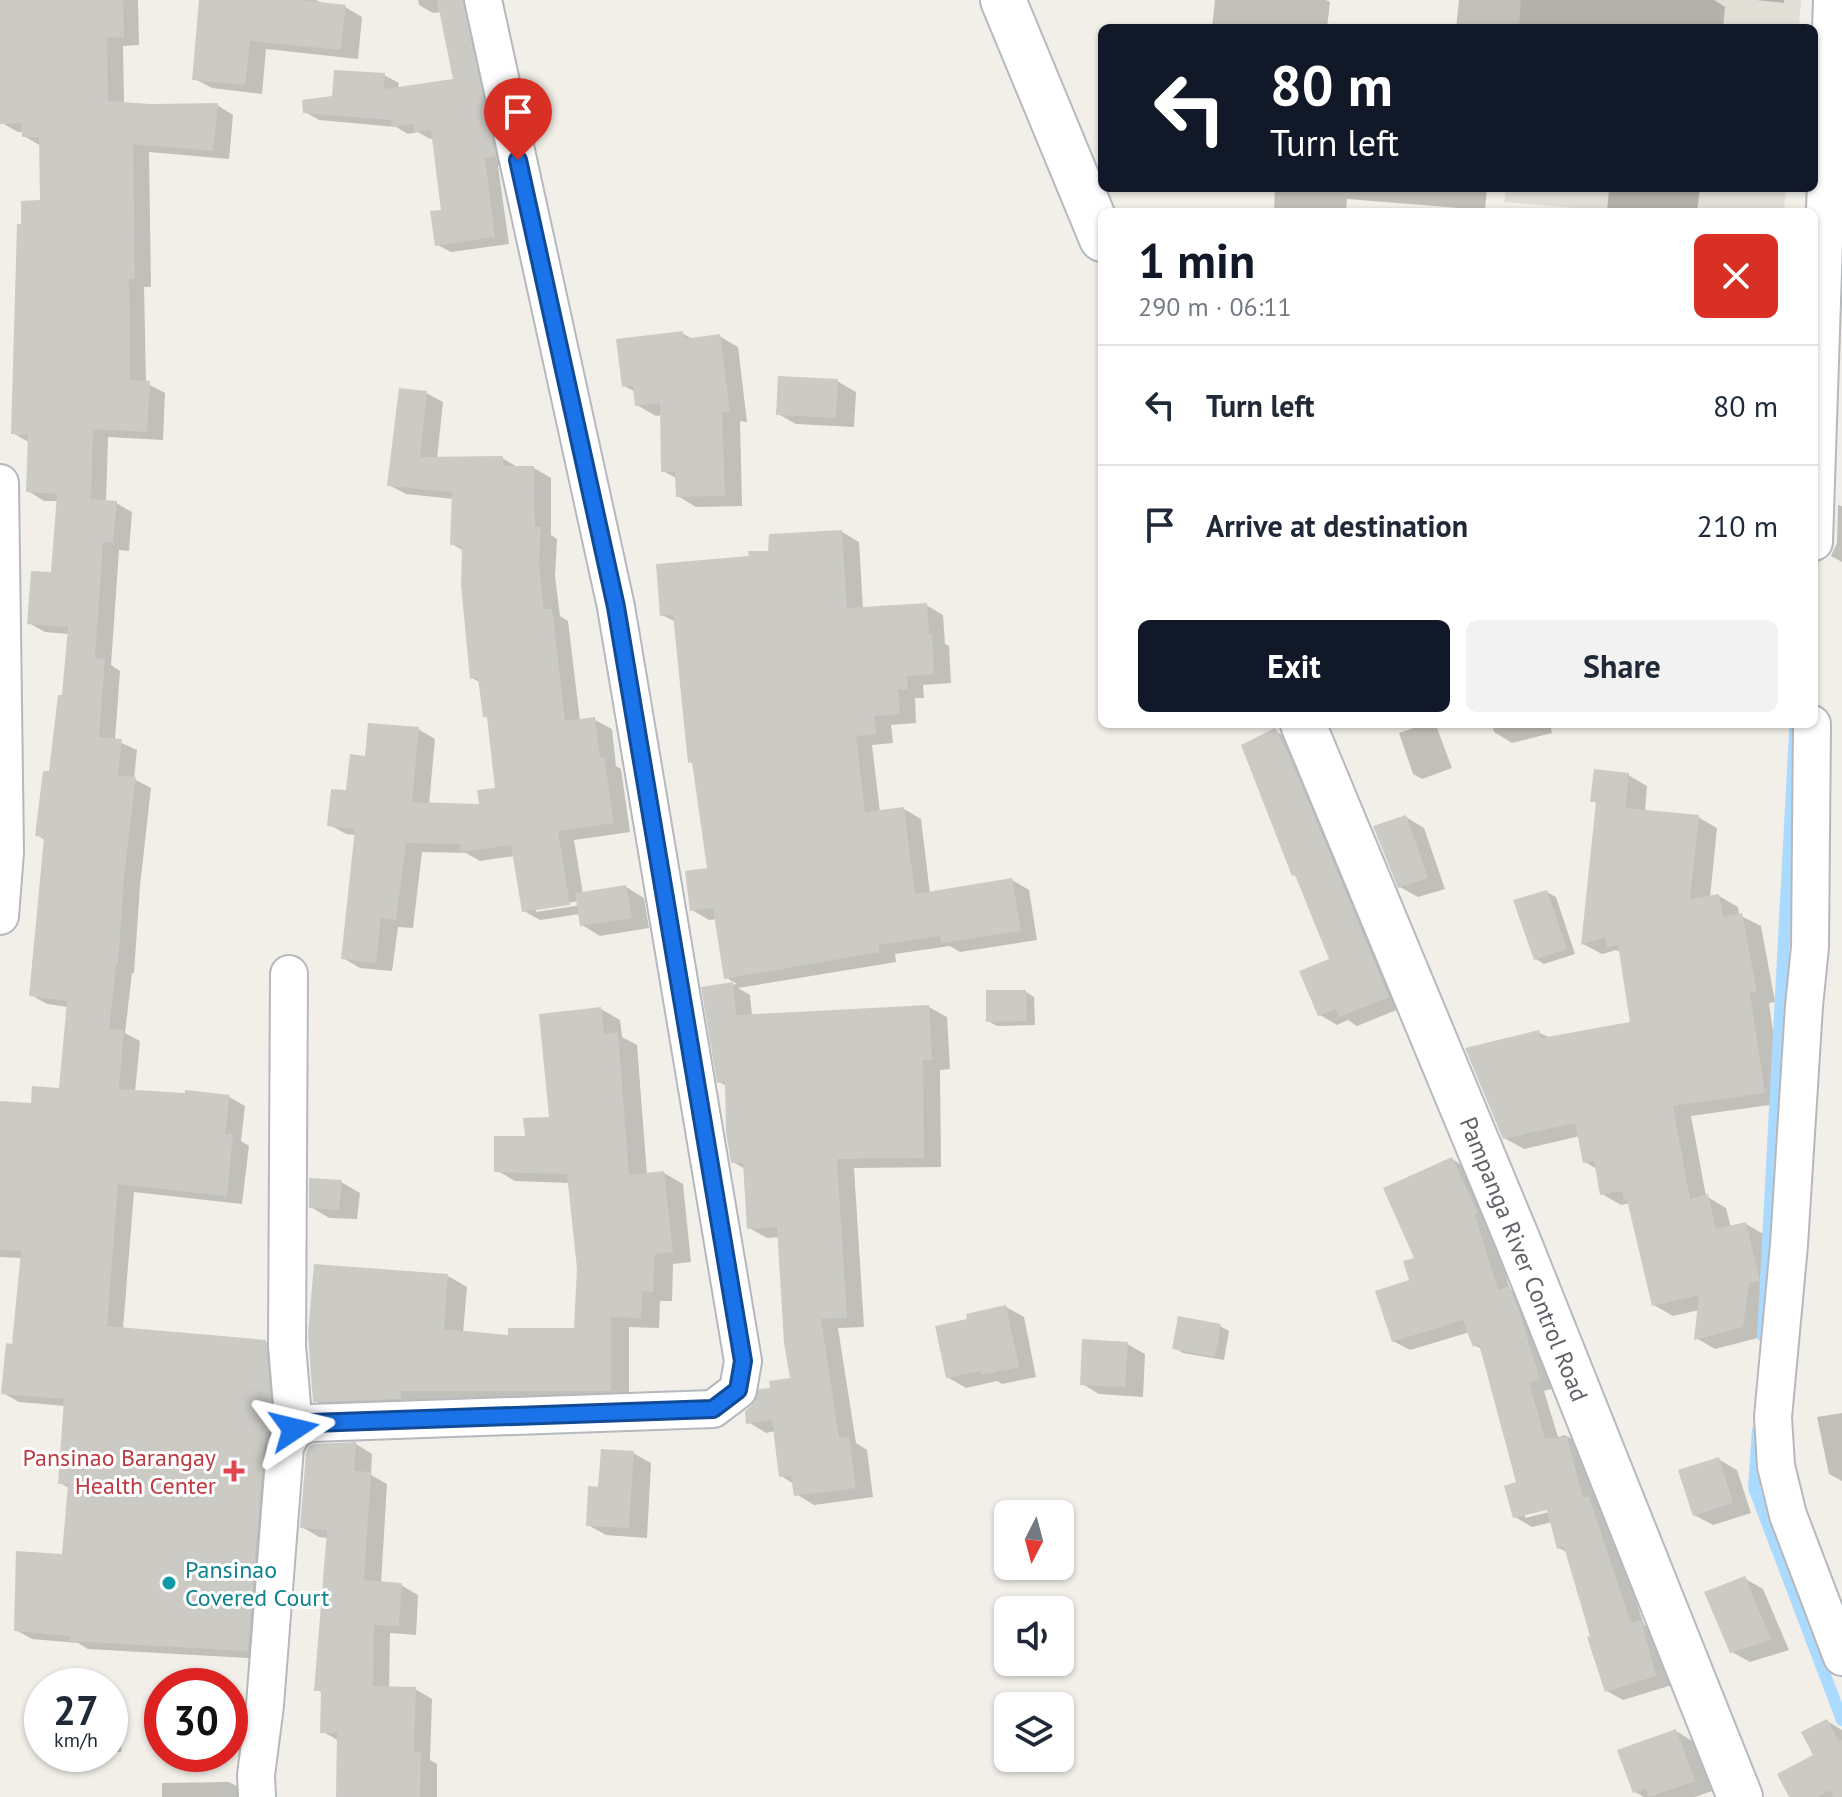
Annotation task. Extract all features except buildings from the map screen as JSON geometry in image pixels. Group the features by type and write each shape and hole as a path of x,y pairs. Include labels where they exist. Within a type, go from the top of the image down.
{"main road":[{"path":"1003,0 1098,229"},
{"name":"Pampanga River Control Road","path":"1305,728 1518,1241 1740,1797"}],"street":[{"path":"294,1429 311,1423 713,1409 738,1390 743,1361 616,607 483,0"},
{"path":"1818,422 1832,0"},
{"path":"0,483 5,852 0,916"},
{"path":"1812,728 1810,947 1789,1245 1773,1417 1776,1466 1788,1515 1842,1657"},
{"path":"257,1797 256,1775 265,1705 285,1447 294,1429 287,1346 289,974"}],"shaded area":[{"path":"1521,0 1801,0 1799,24 1519,24"},
{"path":"1505,192 1786,192 1784,208 1576,208 1504,202"}],"waterway":[{"path":"1763,1336 1795,731"},
{"path":"1758,1430 1754,1488 1842,1720"}],"place":[{"name":"Pansinao Barangay Health Center","path":"234,1471"},
{"name":"Pansinao Covered Court","path":"169,1583"}],"route":[{"path":"294,1429 311,1423 713,1409 738,1390 743,1361 616,607 518,160"}]}
